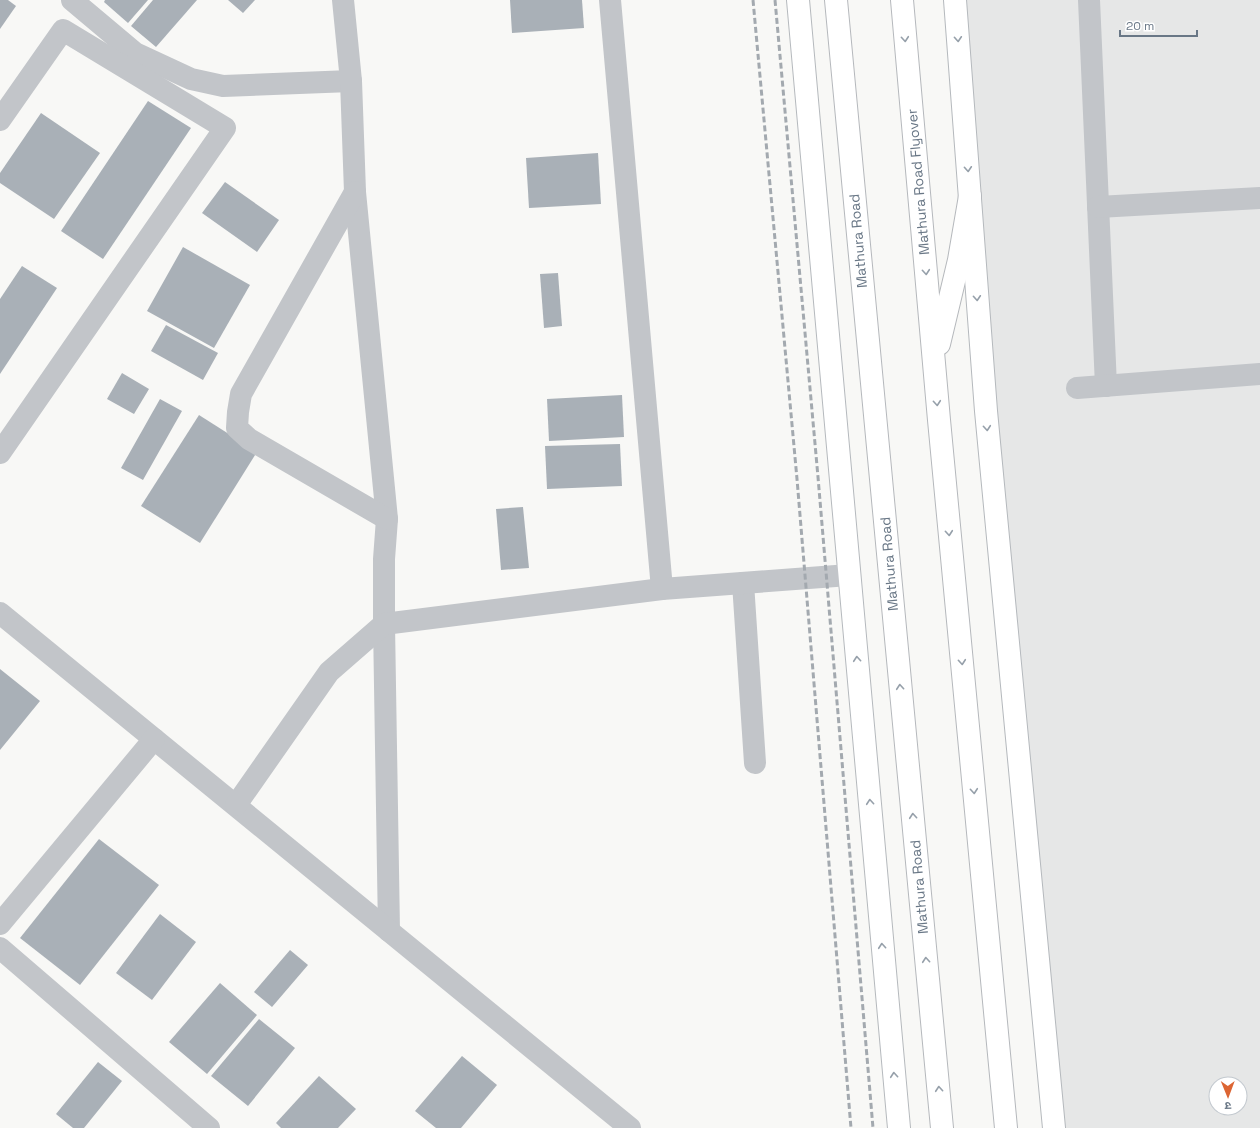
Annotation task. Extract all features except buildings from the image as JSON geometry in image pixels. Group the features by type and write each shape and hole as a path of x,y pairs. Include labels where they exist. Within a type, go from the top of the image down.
{"main road":[{"path":"798,0 899,1128"},
{"name":"Mathura Road","path":"836,0 942,1128"},
{"name":"Mathura Road Flyover","path":"902,0 934,364"},
{"path":"955,0 987,419 1054,1128"},
{"path":"970,196 959,260 934,364 1006,1128"}],"street":[{"path":"72,0 135,53 191,79 223,86 351,81"},
{"path":"343,0 351,81 355,192 387,519 384,559 384,624 390,931"},
{"path":"610,0 662,589"},
{"path":"1089,0 1106,386"},
{"path":"0,120 63,30 225,128 0,453"},
{"path":"355,192 241,394 237,428 249,439 387,519"},
{"path":"1098,207 1260,198"},
{"path":"1077,388 1260,374"},
{"path":"236,805 329,672 384,624 662,589 849,575"},
{"path":"743,583 755,763"},
{"path":"0,613 630,1128"},
{"path":"0,924 154,739"},
{"path":"0,948 209,1128"}],"shaded area":[{"path":"947,0 1260,0 1260,1128 1049,1128"}],"railway":[{"path":"753,0 797,479 851,1128"},
{"path":"775,0 818,477 873,1128"}]}
